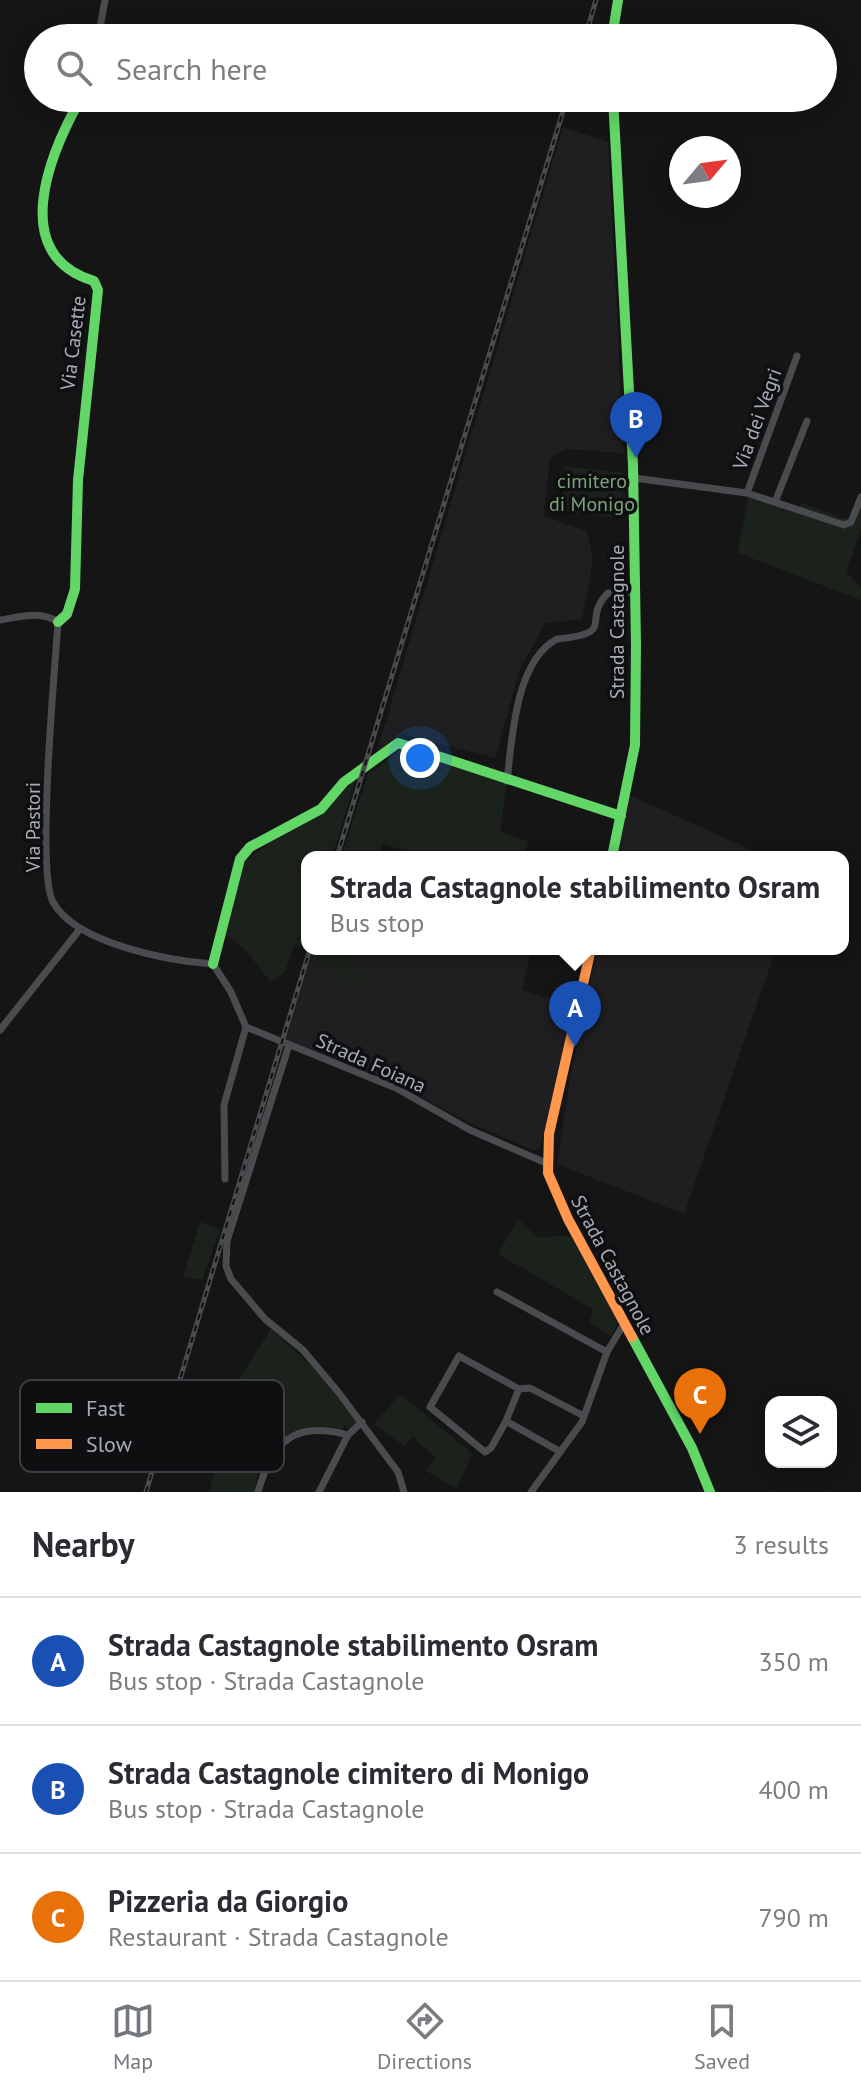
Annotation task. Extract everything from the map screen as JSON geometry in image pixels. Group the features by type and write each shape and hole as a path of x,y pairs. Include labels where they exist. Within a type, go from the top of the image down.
{"main road":[{"path":"614,24 618,0"},
{"name":"Via Casette","path":"58,622 67,614 75,589 78,477 98,290 94,281 68,272 53,256 44,233 42,210 55,150 74,112"},
{"name":"Strada Castagnole","path":"613,851 635,745 636,592 634,478 614,112"},
{"path":"213,964 240,859 250,847 321,809 344,782 392,746 406,742 507,781 621,816"},
{"name":"Strada Castagnole","path":"590,955 551,1124 546,1163 556,1197 692,1448 710,1492"}],"street":[{"path":"101,24 105,0"},
{"name":"Via dei Vegri","path":"747,493 797,356"},
{"path":"775,502 807,421"},
{"name":"Via dei Vegri","path":"634,478 747,493 844,525 851,522 861,497"},
{"path":"507,781 517,702 540,656 557,639 582,638 590,633 608,593 636,592"},
{"path":"0,620 31,615 51,617 58,622"},
{"name":"Via Pastori","path":"58,622 50,737 48,875 53,902 80,929 171,961 213,964"},
{"path":"0,1030 80,929"},
{"path":"213,964 231,992 246,1027 224,1105 225,1179"},
{"name":"Strada Foiana","path":"246,1027 396,1088 470,1130 546,1163"},
{"path":"289,1045 227,1241 226,1266 231,1279 265,1319 303,1350 362,1422 398,1472 404,1492"},
{"path":"497,1292 607,1352"},
{"path":"531,1492 584,1416 607,1352 624,1324"},
{"path":"519,1389 506,1421 491,1448 485,1452 430,1407 459,1356 519,1389 530,1388 584,1416"},
{"path":"506,1421 559,1451"},
{"path":"319,1492 348,1435 362,1422"},
{"path":"284,1441 308,1430 348,1435"},
{"path":"258,1492 264,1472"}],"shaded area":[{"path":"563,127 608,142 624,453 567,449 550,458 543,516 587,531 593,559 582,619 545,623 519,671 495,758 402,734 377,751"},
{"path":"629,795 754,851 617,851"},
{"path":"359,955 530,955 522,990 572,1005 568,1035 540,1148 535,1151 468,1122 399,1085 285,1040 308,961 331,967 329,978 356,971"},
{"path":"596,955 774,955 684,1214 557,1164 570,1079"},
{"path":"278,1047 282,1048 182,1380 177,1380"},
{"path":"149,1472 154,1472 148,1492 143,1492"}],"green space":[{"name":"cimitero di Monigo","path":"565,466 624,473 621,518 560,511"},
{"path":"748,497 800,507 801,503 852,521 861,499 861,529 846,572 861,588 861,600 738,553"},
{"path":"406,745 507,781 500,832 528,841 526,851 405,851 383,844 381,851 343,851 368,774"},
{"path":"356,778 334,851 301,851 301,946 294,945 285,972 271,982 246,951 225,933 244,862 271,841 322,815"},
{"path":"310,955 359,955 356,971 369,975 367,985 328,978 330,967 308,961"},
{"path":"518,1219 538,1237 571,1236 619,1321 611,1336 589,1322 593,1309 498,1254"},
{"path":"200,1222 220,1230 202,1280 183,1277"},
{"path":"271,1329 311,1366 358,1422 350,1430 345,1426 340,1430 307,1429 284,1439 284,1380 238,1380"},
{"path":"400,1394 472,1453 457,1489 425,1470 436,1458 413,1437 404,1446 374,1424"},
{"path":"213,1472 258,1472 255,1492 210,1492"}],"railway":[{"path":"589,24 596,0"},
{"path":"339,851 563,112"},
{"path":"180,1380 308,955"},
{"path":"146,1492 152,1472"}],"traffic: fast":[{"path":"614,24 618,0"},
{"path":"58,622 67,614 75,589 78,480 98,290 94,281 67,268 51,249 43,226 43,200 49,173 74,112"},
{"path":"613,851 635,745 636,645 633,465 614,112"},
{"path":"213,964 240,859 250,847 321,809 344,782 398,743 621,816"},
{"path":"632,1337 692,1448 710,1492"}],"traffic: slow":[{"path":"590,955 549,1134 548,1173 568,1219 632,1337"}],"place":[{"name":"Strada Castagnole cimitero di Monigo","path":"636,458"},
{"name":"Strada Castagnole stabilimento Osram","path":"575,1047"},
{"name":"Pizzeria da Giorgio","path":"700,1434"}]}
